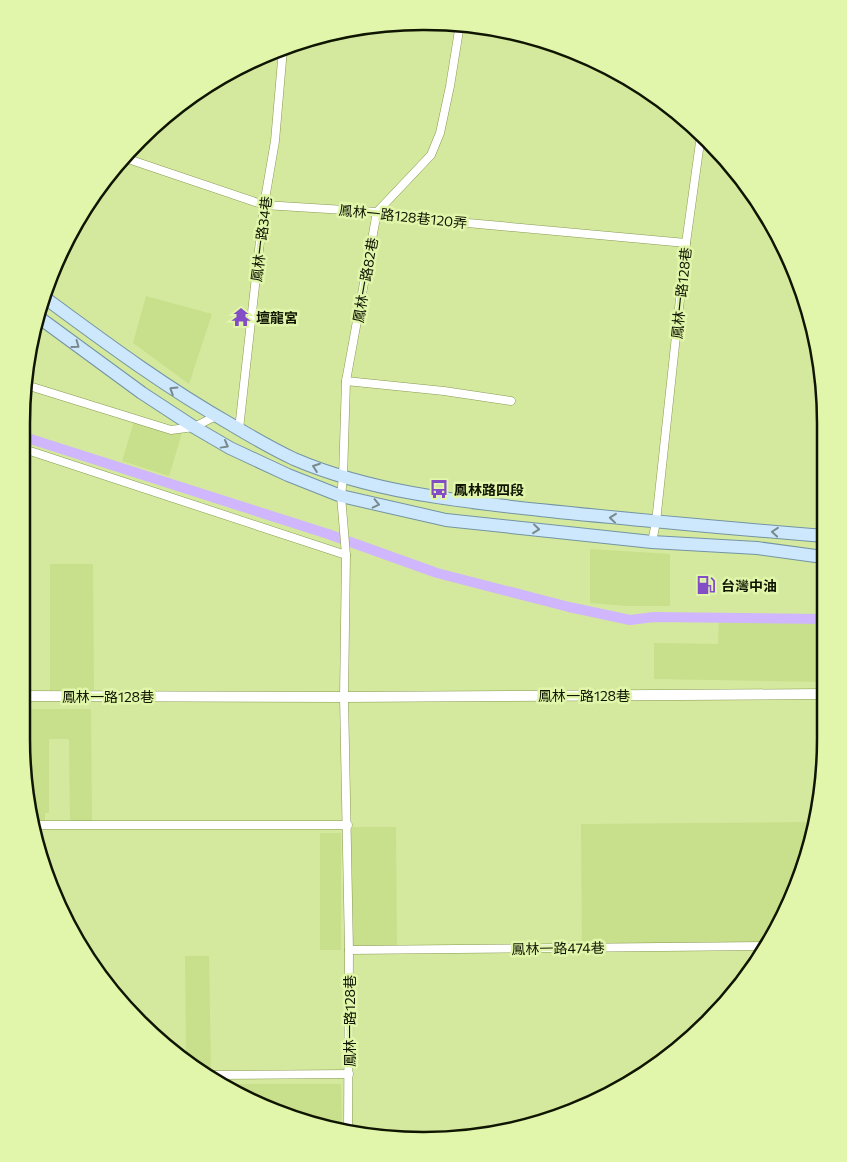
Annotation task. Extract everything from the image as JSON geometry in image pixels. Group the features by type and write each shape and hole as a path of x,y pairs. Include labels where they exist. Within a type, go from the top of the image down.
{"main road":[{"path":"50,301 152,377 216,416 295,459 344,477 451,500 656,522 817,535"},
{"path":"43,321 142,393 194,427 230,448 288,475 341,496 446,520 652,542 757,548 817,555"}],"street":[{"path":"377,212 431,156 440,133 459,32"},
{"name":"鳳林一路34巷","path":"239,429 264,204 275,141 282,56"},
{"name":"鳳林一路128巷","path":"652,542 656,522 686,243 700,143"},
{"name":"鳳林一路128巷120弄","path":"131,160 264,204 377,212 435,220 686,243"},
{"name":"鳳林一路82巷","path":"345,550 341,496 344,477 346,381 377,212"},
{"path":"346,381 444,391 511,401"},
{"path":"32,387 171,430 194,427 216,416"},
{"path":"30,451 345,550"},
{"name":"鳳林一路128巷","path":"345,550 344,697 349,950 348,1124"},
{"name":"鳳林一路128巷","path":"30,696 344,697 817,694"},
{"path":"40,825 348,825"},
{"name":"鳳林一路474巷","path":"349,950 757,946"},
{"name":"鳳林一路128巷","path":"220,1075 349,1074"}],"shaded area":[{"path":"146,296 212,314 189,384 133,343"},
{"path":"135,418 182,433 169,476 122,461"},
{"path":"590,549 670,554 670,606 627,606 590,603"},
{"path":"50,564 93,564 94,690 50,690"},
{"path":"719,617 817,622 817,682 654,679 654,643 718,644"},
{"path":"30,709 91,709 92,821 70,821 69,739 49,739 49,813 45,813 45,821 39,821 33,790"},
{"path":"808,822 804,840 787,889 758,945 582,946 581,824"},
{"path":"351,827 396,827 397,947 351,947"},
{"path":"320,833 341,833 341,950 320,950"},
{"path":"185,956 209,956 211,1070 186,1052"},
{"path":"236,1084 341,1084 342,1123 297,1111 273,1102"}],"waterway":[{"path":"30,439 328,534 437,573 569,607 630,620 654,617 817,619"}],"place":[{"name":"壇龍宮","path":"241,317"},
{"name":"鳳林路四段","path":"439,489"},
{"name":"台灣中油","path":"706,585"}]}
